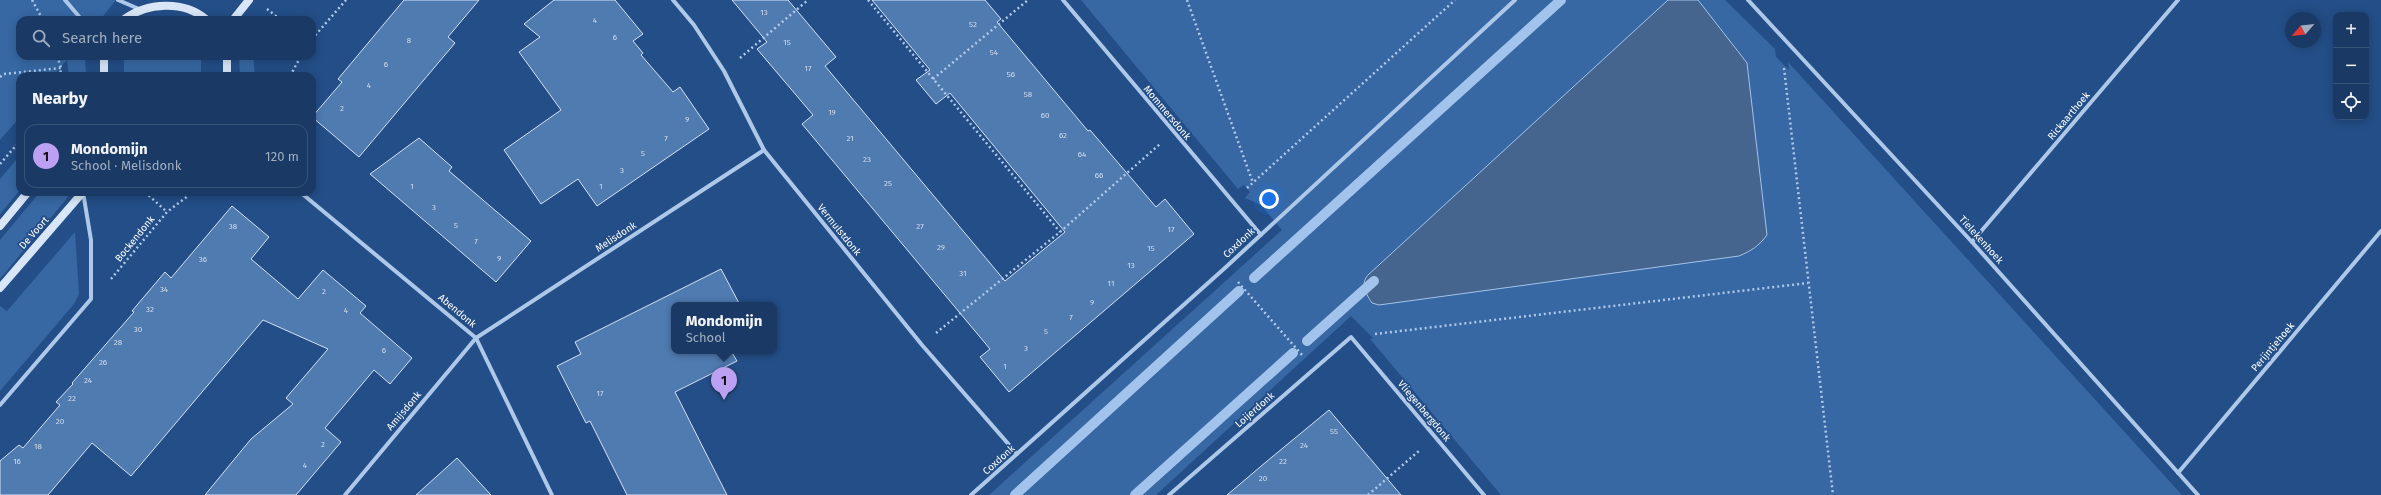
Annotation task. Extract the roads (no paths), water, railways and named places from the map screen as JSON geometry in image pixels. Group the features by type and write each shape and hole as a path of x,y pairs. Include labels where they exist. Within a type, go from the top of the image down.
{"street":[{"path":"65,0 79,16"},
{"path":"118,0 139,9"},
{"path":"236,16 249,0"},
{"name":"Vermulstdonk","path":"673,0 694,25 724,72 764,150 922,345 1017,454"},
{"name":"Mommersdonk","path":"1063,0 1231,202 1261,235"},
{"name":"Coxdonk","path":"971,495 1226,267 1515,0"},
{"name":"Tielekenhoek","path":"1748,0 1972,242 2198,495"},
{"name":"Rickaarthoek","path":"1972,242 2178,0"},
{"path":"129,16 139,9 156,4 177,2 191,8 202,16"},
{"path":"104,60 104,72"},
{"path":"227,60 227,72"},
{"name":"Melisdonk","path":"476,338 764,150"},
{"path":"0,226 25,196"},
{"name":"De Voort","path":"0,288 80,196"},
{"path":"0,405 91,299 91,240 84,196"},
{"name":"Abendonk","path":"306,196 476,338 552,495"},
{"name":"Abendonk","path":"308,196 311,200"},
{"name":"Perijntjehoek","path":"2178,473 2381,231"},
{"name":"Loijerdonk","path":"1169,495 1351,337"},
{"name":"Vliegenbergdonk","path":"1351,337 1484,495"},
{"name":"Amijsdonk","path":"345,495 476,338"}],"waterway":[{"path":"1254,278 1561,0"},
{"path":"1307,341 1374,281"},
{"path":"1015,495 1239,291"},
{"path":"1135,495 1293,353"}],"place":[{"name":"Mondomijn","path":"724,400"}]}
